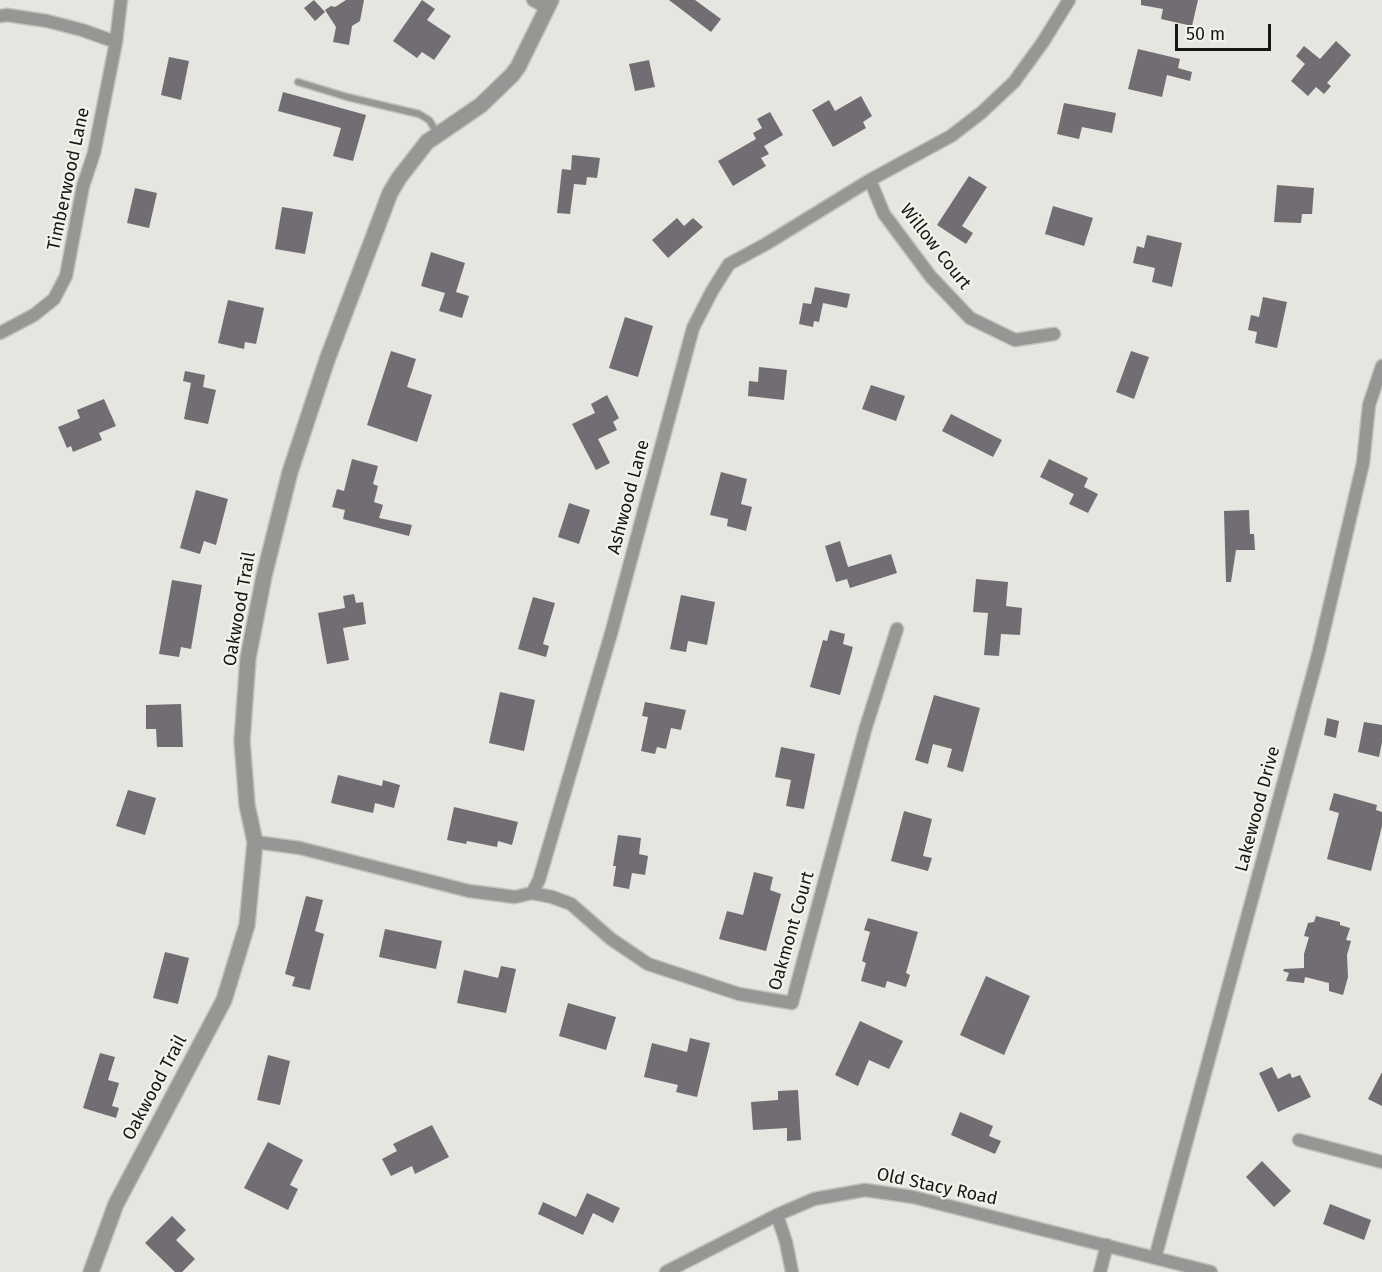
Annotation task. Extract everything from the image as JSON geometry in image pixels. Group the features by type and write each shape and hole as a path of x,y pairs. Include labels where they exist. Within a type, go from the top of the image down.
{"street":[{"name":"Timberwood Lane","path":"0,333 34,315 54,299 66,276 83,186 94,153 116,42 121,0"},
{"path":"533,0 549,4"},
{"name":"Ashwood Lane","path":"531,893 539,880 612,630 693,328 712,291 729,264 870,180 951,136 981,113 1014,82 1070,0"},
{"name":"Oakwood Trail","path":"91,1272 116,1203 224,1000 247,925 255,842 247,805 242,741 248,658 264,576 287,484 327,360 390,193 427,142 481,105 512,75 549,4"},
{"path":"0,16 46,21 116,42"},
{"name":"Willow Court","path":"870,180 884,214 931,277 970,318 1016,340 1054,334"},
{"name":"Lakewood Drive","path":"1155,1258 1318,655 1363,463 1369,405 1382,366"},
{"name":"Oakmont Court","path":"531,893 571,904 611,939 648,964 739,994 792,1004 864,730 897,629"},
{"path":"255,842 300,848 469,891 515,897 531,893"},
{"path":"1299,1140 1382,1162"},
{"name":"Old Stacy Road","path":"666,1272 777,1215 814,1199 865,1190 913,1197 1211,1272"},
{"path":"777,1215 789,1251 792,1272"},
{"path":"1100,1272 1107,1245"}],"lane":[{"path":"298,82 316,89 419,114 429,120 438,135"}],"building":[{"path":"314,0 325,12 315,21 304,8"},
{"path":"346,0 364,0 360,21 352,26 349,45 333,42 336,27 325,10"},
{"path":"422,0 435,9 427,20 451,36 434,60 422,52 417,58 393,41"},
{"path":"669,0 695,0 721,19 711,32"},
{"path":"1141,0 1198,0 1192,26 1161,19 1163,9 1141,5"},
{"path":"1336,41 1351,55 1327,83 1331,86 1324,94 1316,87 1308,96 1291,81 1305,64 1296,56 1304,46 1320,59"},
{"path":"1138,49 1180,59 1178,68 1192,72 1190,81 1167,75 1162,97 1128,89"},
{"path":"169,57 189,61 181,100 161,95"},
{"path":"649,60 655,87 635,91 629,64"},
{"path":"283,92 366,115 353,161 333,156 341,128 278,111"},
{"path":"861,96 872,116 863,122 866,128 833,147 812,110 829,100 835,111"},
{"path":"1064,103 1116,113 1112,133 1082,127 1079,139 1057,134"},
{"path":"770,112 783,135 764,146 769,154 761,158 766,166 733,186 718,161 756,139 753,133 762,128 757,119"},
{"path":"572,155 600,158 597,178 587,177 586,185 574,184 570,214 557,213 562,169 571,170"},
{"path":"969,176 987,187 962,226 973,233 966,244 937,225"},
{"path":"1277,185 1314,188 1312,214 1302,214 1301,223 1274,222"},
{"path":"135,188 157,193 149,228 127,223"},
{"path":"1053,206 1093,218 1084,246 1045,234"},
{"path":"282,207 313,212 305,254 275,249"},
{"path":"677,218 684,226 693,218 703,227 668,258 652,240"},
{"path":"1147,235 1182,243 1172,287 1152,282 1155,268 1133,263 1137,246 1144,248"},
{"path":"431,252 465,263 456,292 469,296 462,318 439,311 445,293 421,286"},
{"path":"815,287 850,294 847,308 823,303 819,322 814,321 813,327 799,324 803,303 811,304"},
{"path":"1263,297 1287,302 1277,348 1255,343 1257,332 1248,330 1251,315 1259,317"},
{"path":"228,300 264,308 256,344 245,342 244,349 218,343"},
{"path":"625,317 653,326 638,377 609,368"},
{"path":"391,351 416,359 407,387 432,395 417,442 367,425"},
{"path":"1131,351 1149,357 1134,399 1116,392"},
{"path":"759,367 787,370 784,400 748,396 749,381 758,382"},
{"path":"185,371 205,375 203,387 216,390 208,424 184,419 191,383 183,381"},
{"path":"871,385 905,396 896,421 862,409"},
{"path":"607,395 619,418 613,422 617,430 598,439 610,463 596,470 572,424 595,413 591,404"},
{"path":"104,399 116,426 99,433 102,440 73,452 71,446 67,448 58,427 80,418 77,410"},
{"path":"951,414 1002,440 993,457 942,431"},
{"path":"352,459 378,466 373,484 378,486 374,502 383,505 379,518 412,525 409,536 343,519 345,510 332,507 337,489 344,491"},
{"path":"1049,459 1088,478 1084,487 1098,494 1088,513 1069,504 1074,494 1040,477"},
{"path":"721,472 747,479 741,504 752,507 746,531 727,526 728,519 710,515"},
{"path":"196,490 228,499 216,545 204,541 200,554 180,548"},
{"path":"569,503 590,510 579,544 558,537"},
{"path":"1249,510 1250,534 1254,534 1255,550 1236,550 1231,582 1226,582 1224,511"},
{"path":"840,541 848,567 891,554 897,573 850,588 847,579 836,582 825,546"},
{"path":"976,579 1008,582 1006,606 1022,608 1020,635 1001,634 999,656 984,655 988,613 973,612"},
{"path":"172,580 202,585 191,649 181,647 179,657 159,654"},
{"path":"354,594 356,603 363,602 366,624 343,628 349,660 327,664 318,613 345,608 343,596"},
{"path":"681,595 715,602 707,645 688,641 686,652 670,649"},
{"path":"533,597 555,603 543,644 549,646 546,657 518,649"},
{"path":"830,630 845,634 843,644 853,647 840,695 810,687 823,640 827,641"},
{"path":"500,692 535,700 524,751 489,743"},
{"path":"934,695 980,708 963,772 947,767 952,749 933,744 928,764 915,760"},
{"path":"645,702 686,710 681,730 671,728 666,749 657,747 655,754 641,751 648,717 642,716"},
{"path":"181,704 183,747 157,747 156,729 146,729 146,705"},
{"path":"1327,718 1339,721 1336,738 1324,735"},
{"path":"1364,722 1382,725 1379,757 1358,752"},
{"path":"781,747 815,754 804,809 786,806 791,780 775,777"},
{"path":"338,775 382,786 383,780 400,785 394,808 375,803 373,813 331,803"},
{"path":"128,790 156,798 145,835 116,826"},
{"path":"1334,793 1377,805 1376,810 1382,812 1382,826 1371,871 1327,859 1339,813 1329,810"},
{"path":"454,807 518,822 512,845 498,841 497,847 447,840"},
{"path":"904,811 932,819 923,856 932,858 928,871 891,861"},
{"path":"618,835 641,838 639,854 648,856 645,875 632,873 629,889 613,886 616,866 613,866"},
{"path":"754,872 773,877 770,890 781,894 766,951 719,939 727,911 743,915"},
{"path":"306,896 323,900 315,931 324,934 310,990 292,986 295,977 285,974"},
{"path":"1316,916 1340,922 1340,925 1350,928 1346,940 1351,941 1347,955 1348,977 1343,995 1329,991 1329,983 1305,977 1304,983 1286,981 1289,973 1283,971 1284,969 1304,968 1304,954 1309,937 1304,936 1308,923 1314,922"},
{"path":"868,918 918,932 906,973 910,975 906,987 887,981 885,988 861,981 866,963 862,961 870,932 864,930"},
{"path":"385,929 442,941 436,969 379,957"},
{"path":"165,952 189,958 178,1004 153,998"},
{"path":"501,966 516,969 506,1013 457,1003 464,970 498,978"},
{"path":"986,976 1030,996 1004,1055 960,1035"},
{"path":"568,1003 616,1017 606,1050 559,1036"},
{"path":"860,1021 903,1041 889,1069 869,1060 858,1086 835,1075"},
{"path":"690,1038 710,1043 697,1097 676,1092 678,1085 644,1077 652,1043 687,1052"},
{"path":"100,1053 115,1057 108,1080 119,1083 112,1106 119,1108 116,1118 83,1108"},
{"path":"268,1055 290,1061 280,1105 257,1100"},
{"path":"1272,1067 1278,1079 1290,1073 1292,1078 1300,1075 1311,1097 1278,1112 1259,1073"},
{"path":"1382,1072 1382,1106 1368,1099"},
{"path":"798,1090 801,1140 787,1141 787,1128 753,1130 751,1102 778,1100 778,1091"},
{"path":"960,1112 993,1126 989,1136 1001,1141 995,1154 951,1135"},
{"path":"432,1125 449,1157 415,1174 412,1166 391,1176 382,1159 397,1151 393,1144"},
{"path":"268,1142 303,1160 290,1185 298,1189 288,1210 244,1188"},
{"path":"1262,1161 1291,1191 1274,1207 1246,1177"},
{"path":"587,1193 620,1208 613,1223 593,1213 583,1235 538,1214 543,1202 576,1217"},
{"path":"1330,1204 1371,1220 1364,1240 1323,1224"},
{"path":"172,1216 186,1230 176,1240 195,1259 182,1272 175,1272 145,1243"}]}
